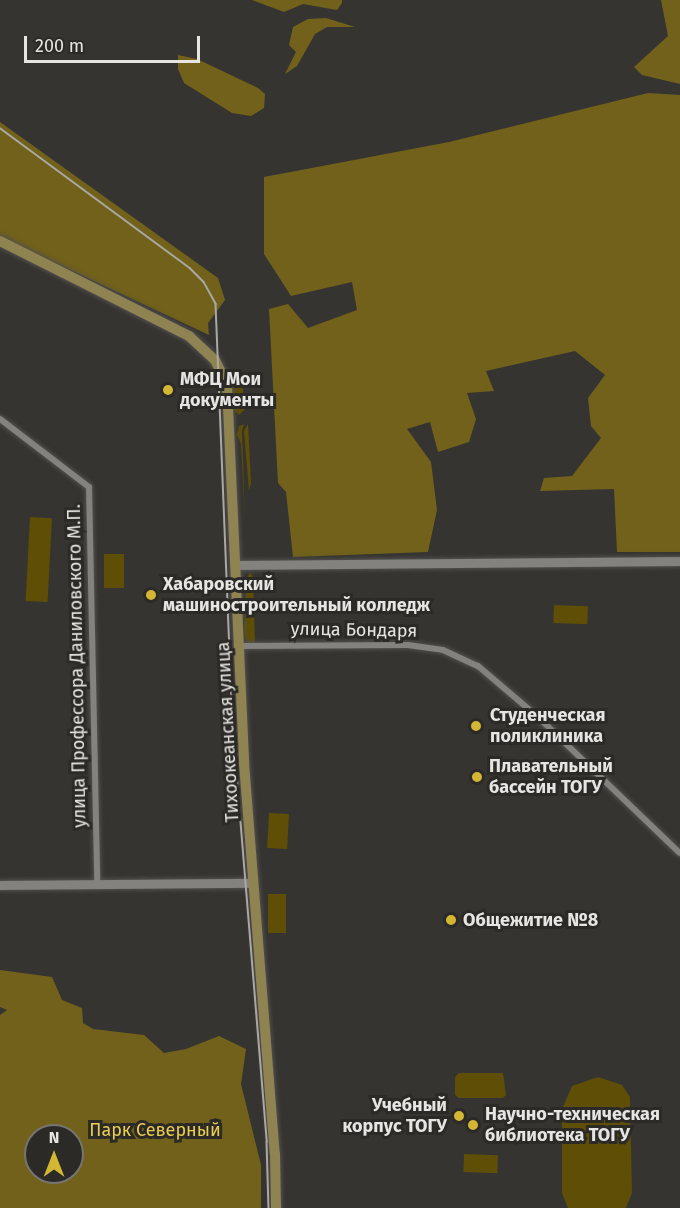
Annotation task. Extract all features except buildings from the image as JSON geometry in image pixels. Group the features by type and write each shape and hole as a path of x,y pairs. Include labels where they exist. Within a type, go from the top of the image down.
{"main road":[{"name":"Тихоокеанская улица","path":"0,242 175,327 201,345 215,360 228,396 253,883 275,1154 276,1208"},
{"path":"237,564 680,561"},
{"path":"0,885 253,883"}],"street":[{"name":"улица Профессора Даниловского М.П.","path":"0,419 89,487 97,884"},
{"name":"улица Бондаря","path":"240,646 408,645 443,650 478,666 539,718 680,853"}],"shaded area":[{"path":"237,378 242,382 245,409 239,415 234,410 232,385"},
{"path":"244,424 242,430 245,520 241,444 237,435 239,426"},
{"path":"248,424 251,483 249,491 244,431"},
{"path":"30,517 52,518 48,602 26,601"},
{"path":"104,554 124,554 124,588 104,588"},
{"path":"250,572 253,577 255,644 248,643 244,634 246,580"},
{"path":"554,605 588,606 587,624 553,623"},
{"path":"269,813 289,814 287,849 267,848"},
{"path":"268,894 286,894 286,933 268,933"},
{"path":"459,1073 503,1073 506,1095 503,1098 459,1098 455,1095 455,1077"},
{"path":"598,1077 622,1085 630,1097 632,1193 626,1208 568,1208 562,1193 562,1109 572,1086"},
{"path":"464,1154 498,1155 497,1173 463,1172"}],"green space":[{"path":"252,0 342,0 342,3 337,10 303,4 284,12"},
{"path":"661,0 680,0 680,84 642,75 634,67 668,36"},
{"path":"326,18 355,27 327,27 315,34 297,66 285,74 296,52 289,45 293,27 308,19"},
{"path":"178,55 197,59 258,88 265,94 264,108 251,116 232,113 184,83 178,69"},
{"path":"648,93 680,95 680,552 617,552 614,489 540,491 544,478 572,476 601,438 591,426 588,398 605,375 575,351 486,371 494,391 467,393 476,419 469,442 438,452 430,422 407,429 431,462 437,510 428,552 293,557 286,492 278,483 269,309 288,304 308,328 357,310 352,282 291,296 264,254 264,177 449,142"},
{"path":"0,122 218,278 225,300 208,323 209,335 0,237"},
{"name":"Парк Северный","path":"0,970 52,977 62,1000 82,1008 83,1023 93,1029 144,1035 164,1053 186,1049 219,1036 246,1049 241,1084 261,1165 261,1208 0,1208 0,1015 7,1010 0,1007"}],"tram line":[{"path":"0,128 190,268 204,282 216,304 233,725 267,1142 269,1208"}],"place":[{"name":"МФЦ Мои документы","path":"168,390"},
{"name":"Хабаровский машиностроительный колледж","path":"151,595"},
{"name":"Студенческая поликлиника","path":"476,726"},
{"name":"Плавательный бассейн ТОГУ","path":"477,777"},
{"name":"Общежитие №8","path":"451,920"},
{"name":"Учебный корпус ТОГУ","path":"459,1116"},
{"name":"Научно-техническая библиотека ТОГУ","path":"473,1125"}]}
